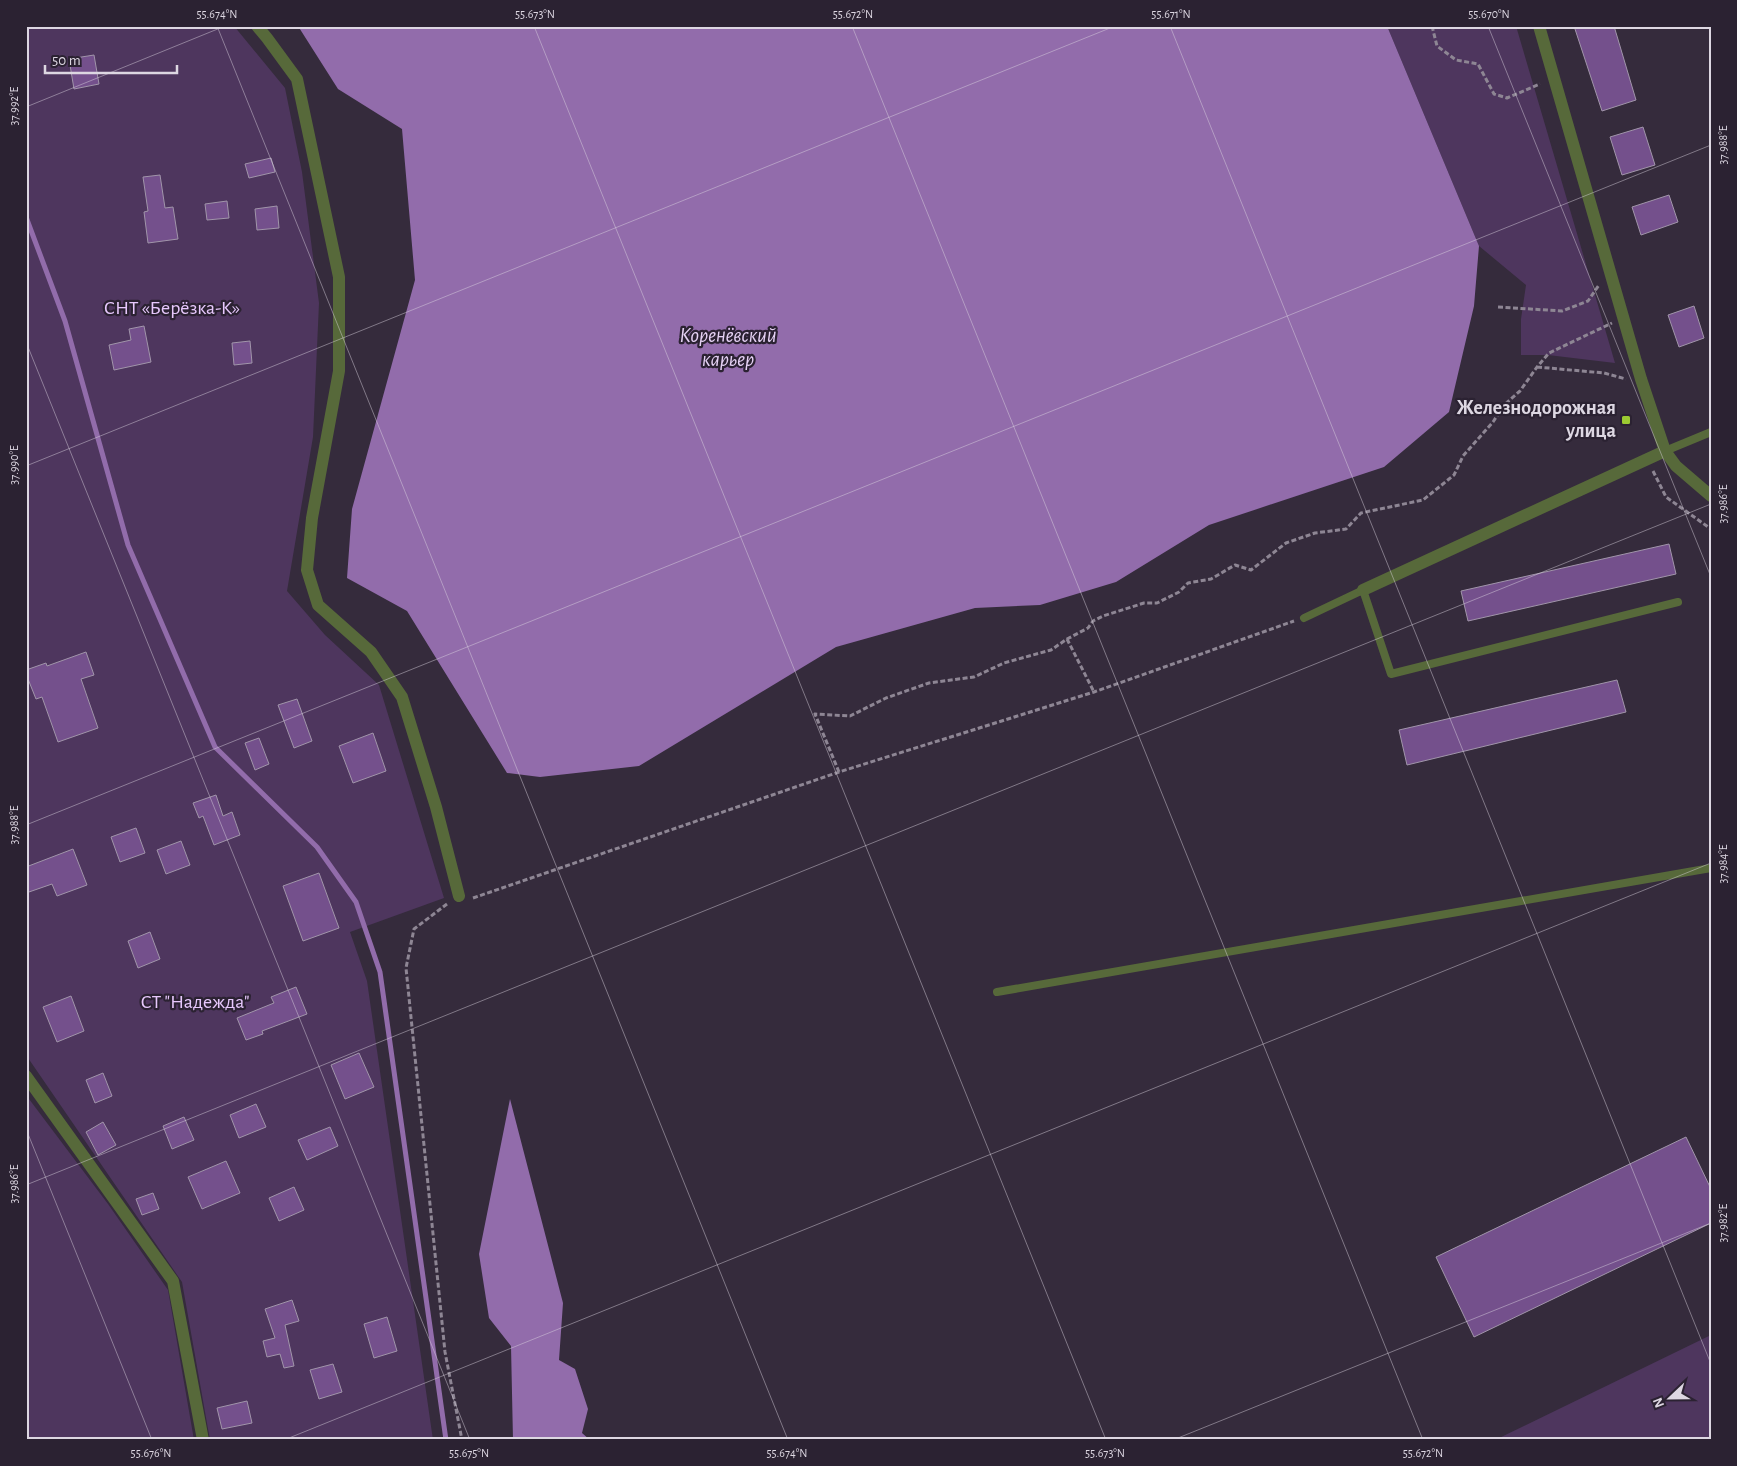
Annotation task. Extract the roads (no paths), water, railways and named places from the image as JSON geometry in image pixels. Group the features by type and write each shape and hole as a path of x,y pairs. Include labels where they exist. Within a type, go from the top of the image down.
{"street":[{"path":"257,26 268,38 297,79 339,277 339,371 312,518 307,570 318,605 371,652 402,697 436,807 459,896"},
{"path":"1539,26 1645,394 1665,451 1676,466 1711,496"},
{"path":"1363,590 1665,451"},
{"path":"26,1076 173,1281 203,1440"}],"lane":[{"path":"1665,451 1711,432"},
{"path":"1304,618 1363,590 1391,674 1678,602"},
{"path":"997,992 1711,868"}],"water":[{"name":"Коренёвский карьер","path":"298,26 1387,26 1479,246 1474,306 1449,412 1384,467 1209,525 1116,582 1040,605 975,608 836,647 639,766 540,777 507,773 407,611 347,578 352,509 415,280 402,129 338,89"},
{"path":"510,1099 563,1303 559,1360 575,1369 588,1409 582,1433 590,1440 513,1440 511,1346 489,1318 479,1254"}],"waterway":[{"path":"26,217 65,321 128,545 215,747 317,847 356,902 380,972 446,1440"}],"place":[{"name":"Железнодорожная улица","path":"1626,420"}],"park label":[{"name":"СНТ «Берёзка-К»","path":"172,308"},
{"name":"СТ \"Надежда\"","path":"195,1002"}]}
